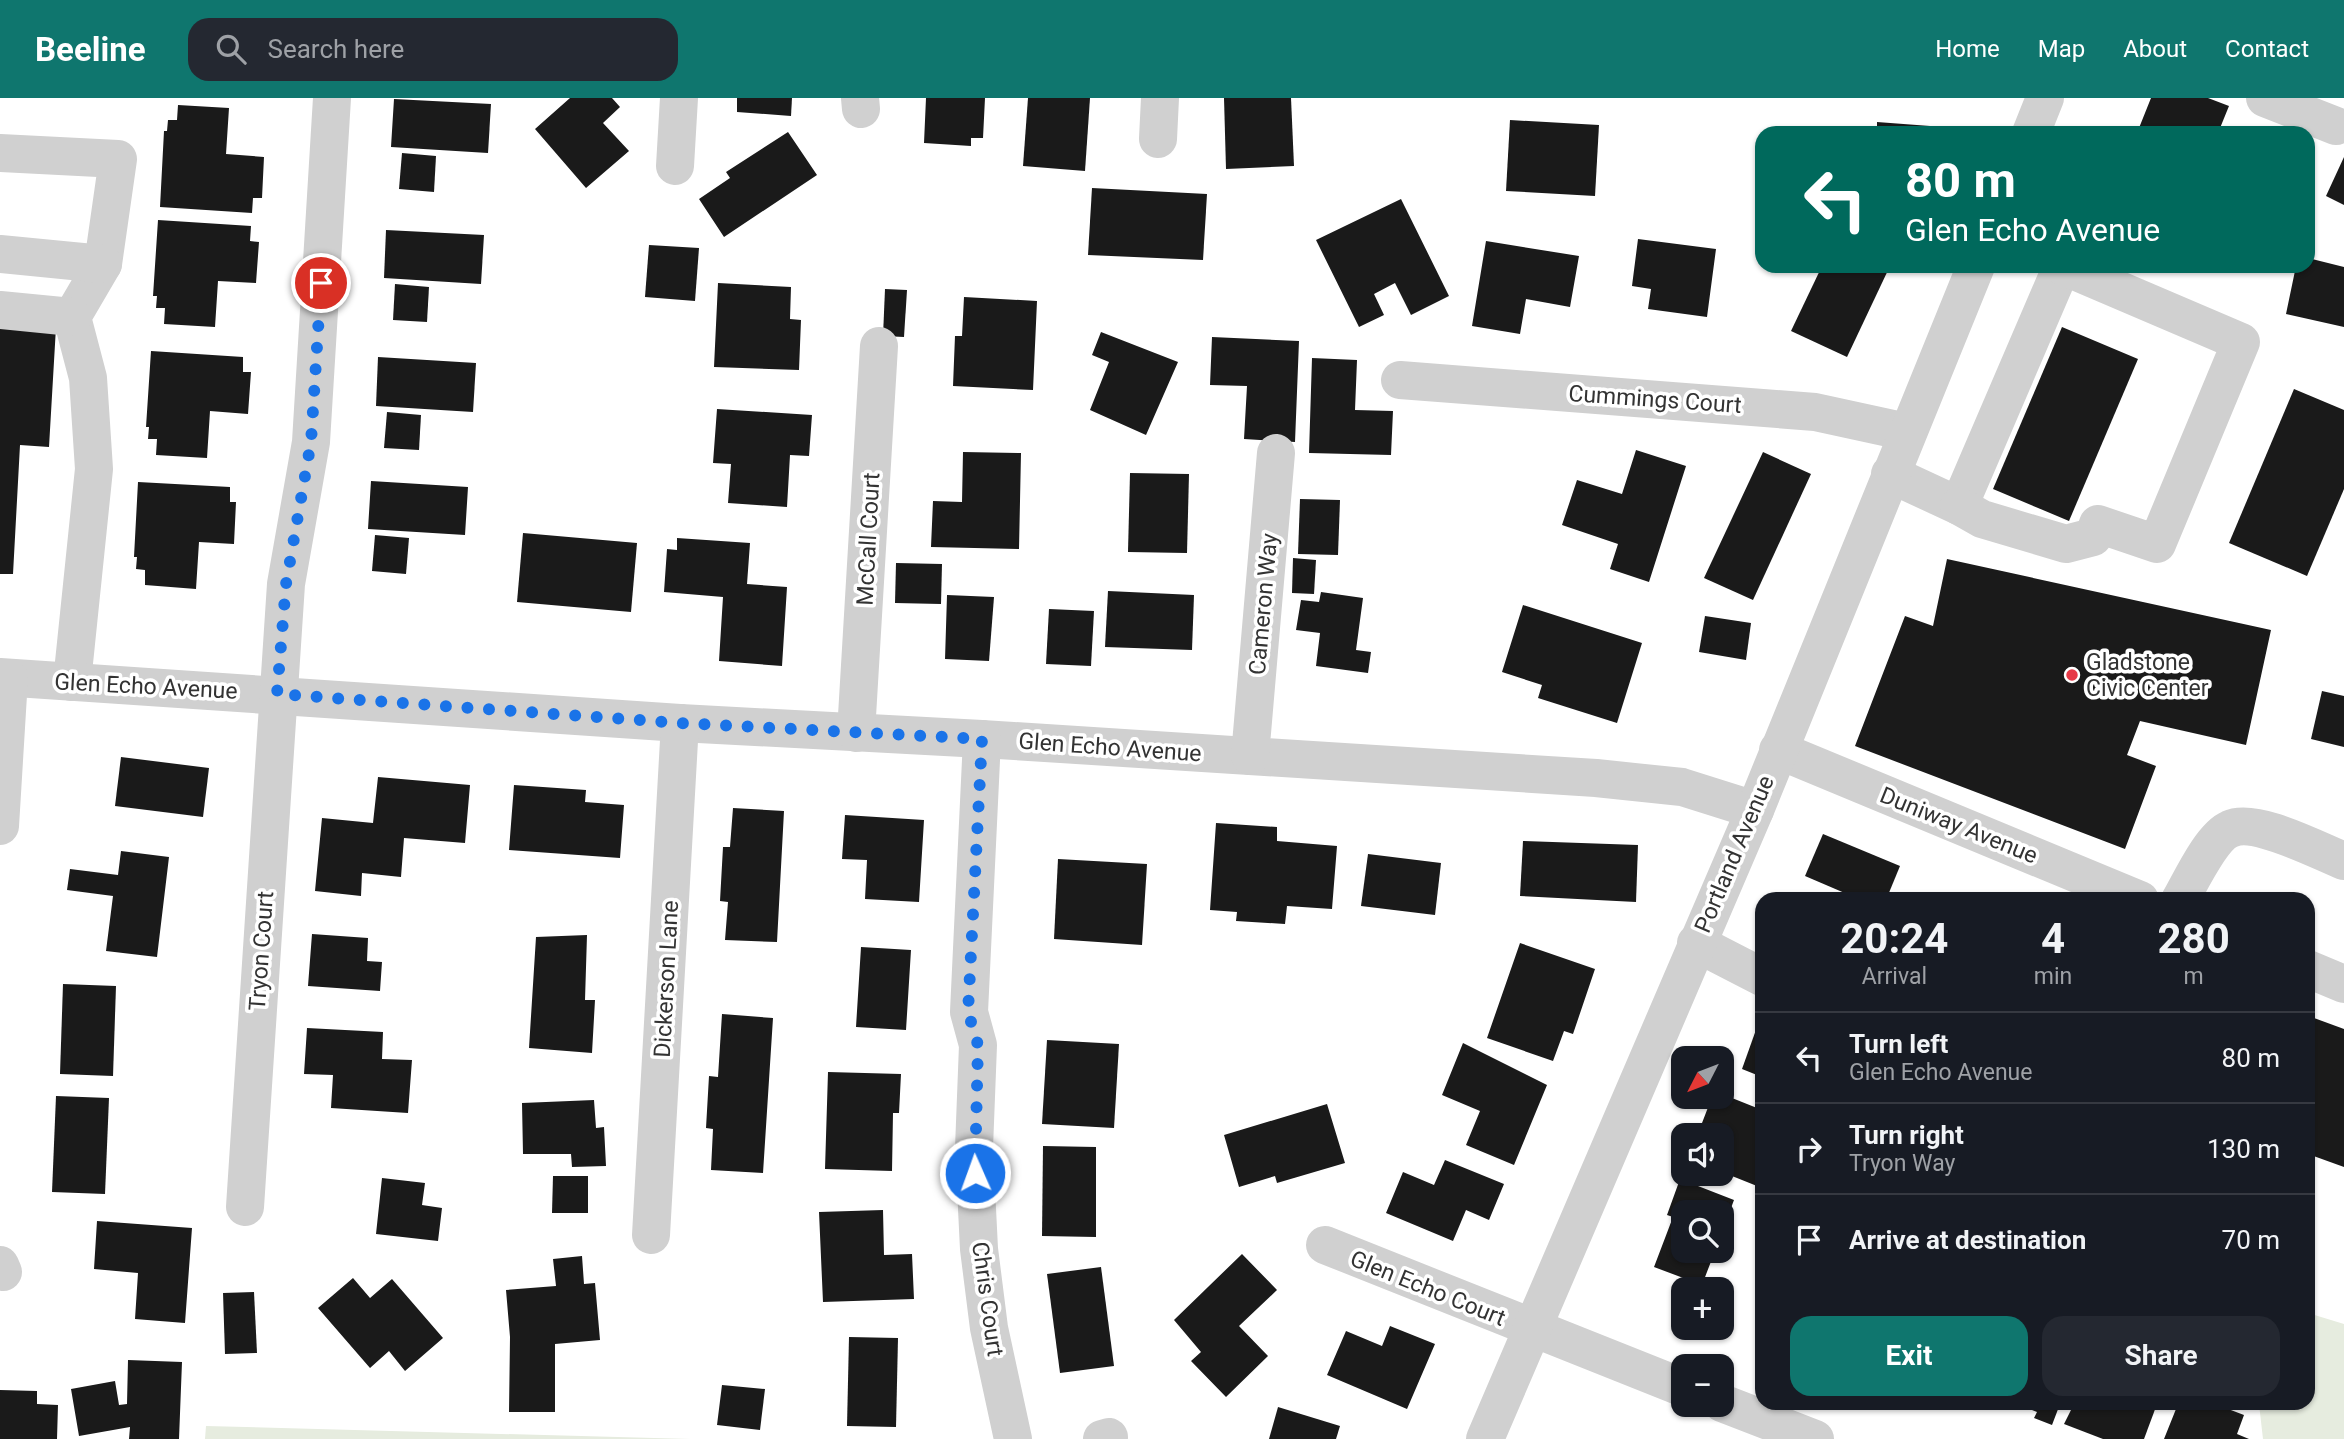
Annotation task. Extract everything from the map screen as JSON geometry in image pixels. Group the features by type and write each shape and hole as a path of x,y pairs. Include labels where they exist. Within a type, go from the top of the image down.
{"street":[{"name":"Tryon Court","path":"245,1207 277,694 286,584 311,442 332,98"},
{"path":"675,166 679,98"},
{"path":"1158,139 1160,98"},
{"path":"2034,126 2045,98"},
{"path":"2265,98 2336,126"},
{"path":"0,153 118,159 103,264 72,317 88,379 94,469 72,682"},
{"path":"0,254 103,264"},
{"name":"Portland Avenue","path":"1485,1439 1755,810 1973,273"},
{"path":"1959,506 2060,273"},
{"path":"1890,474 1982,519 2066,544 2093,537 2098,524 2157,544 2241,342 2079,273"},
{"path":"0,310 72,317"},
{"name":"McCall Court","path":"856,733 879,345"},
{"name":"Cummings Court","path":"1400,380 1815,412 1907,432"},
{"name":"Cameron Way","path":"1250,755 1276,453"},
{"name":"Glen Echo Avenue","path":"5,678 277,694 680,723 1250,755 1655,783 1711,794 1755,810"},
{"path":"0,826 5,678"},
{"name":"Dickerson Lane","path":"651,1234 680,723"},
{"name":"Chris Court","path":"982,739 968,1012 978,1045 974,1148 979,1249 989,1328 1013,1439"},
{"name":"Duniway Avenue","path":"1779,750 2121,892"},
{"path":"2185,892 2213,845 2231,828 2255,826 2344,861"},
{"path":"1696,943 1755,973"},
{"path":"2315,972 2344,984"},
{"name":"Glen Echo Court","path":"1325,1245 1532,1330"},
{"path":"1532,1330 1671,1383"},
{"path":"1734,1408 1815,1439"}],"shaded area":[{"path":"2315,1315 2344,1324 2344,1439 2263,1439 2260,1410 2315,1410"},
{"path":"206,1426 691,1439 205,1439"}],"building":[{"path":"570,98 612,98 620,107 603,123 629,151 586,188 535,129"},
{"path":"737,98 792,98 791,116 737,112"},
{"path":"926,98 985,98 983,138 971,138 971,146 924,143"},
{"path":"1028,98 1090,98 1085,171 1023,166"},
{"path":"1224,98 1291,98 1294,166 1226,169"},
{"path":"2151,98 2208,98 2229,106 2221,126 2140,126"},
{"path":"394,99 491,104 488,153 391,147"},
{"path":"178,105 229,108 226,154 264,157 262,198 253,198 252,213 160,207 164,131 167,131 168,120 177,120"},
{"path":"1510,120 1599,125 1595,196 1506,191"},
{"path":"1877,122 1930,126 1877,126"},
{"path":"788,132 817,175 724,237 699,199 730,178 726,172"},
{"path":"402,153 436,156 434,192 399,189"},
{"path":"2344,157 2344,205 2326,196"},
{"path":"1092,188 1207,194 1203,260 1088,255"},
{"path":"1401,199 1449,296 1411,315 1395,283 1374,294 1384,315 1359,327 1316,240"},
{"path":"158,220 251,226 250,241 259,242 256,283 218,281 215,327 164,324 165,308 156,308 157,296 153,296"},
{"path":"386,230 484,235 481,284 384,278"},
{"path":"1638,239 1716,249 1707,317 1648,309 1651,289 1632,286"},
{"path":"1486,241 1579,256 1570,307 1526,299 1520,334 1472,326"},
{"path":"649,245 699,248 695,301 645,297"},
{"path":"2315,260 2344,267 2344,327 2286,314 2295,273 2315,273"},
{"path":"1819,273 1887,273 1847,357 1791,331"},
{"path":"718,283 791,287 790,319 801,320 799,370 714,367"},
{"path":"395,284 429,287 427,322 393,320"},
{"path":"885,289 907,290 904,337 883,336"},
{"path":"964,297 1037,301 1033,390 953,386 955,336 962,336"},
{"path":"0,323 56,327 49,447 20,445 13,574 0,574"},
{"path":"2062,327 2138,359 2069,521 1993,489"},
{"path":"1101,332 1178,362 1146,435 1090,410 1109,362 1092,355"},
{"path":"1212,337 1299,341 1295,442 1244,439 1247,386 1210,385"},
{"path":"151,351 243,357 243,372 251,372 248,414 210,411 207,458 156,455 157,439 148,439 149,427 146,427"},
{"path":"378,357 476,363 473,412 376,406"},
{"path":"1312,358 1357,360 1355,410 1393,411 1391,455 1309,453"},
{"path":"2294,389 2344,410 2344,489 2307,576 2229,543"},
{"path":"717,409 812,415 809,456 790,455 787,507 728,503 731,464 713,463"},
{"path":"387,412 421,415 419,450 384,448"},
{"path":"1636,450 1686,466 1649,582 1610,569 1618,544 1562,525 1577,480 1622,494"},
{"path":"963,452 1021,453 1019,549 931,547 933,501 962,502"},
{"path":"1763,452 1811,474 1753,600 1704,578"},
{"path":"1130,473 1189,474 1187,553 1128,552"},
{"path":"371,481 468,487 465,535 368,529"},
{"path":"138,482 230,487 230,502 236,502 234,544 199,542 196,589 145,585 145,570 136,569 137,557 134,557"},
{"path":"1300,499 1340,500 1338,555 1298,554"},
{"path":"523,533 637,543 631,612 517,602"},
{"path":"375,535 409,538 406,574 372,571"},
{"path":"677,538 750,543 747,584 787,587 782,666 719,661 723,597 664,592 667,549 677,550"},
{"path":"1293,558 1316,560 1314,594 1292,593"},
{"name":"Gladstone Civic Center","path":"1947,559 2271,630 2246,745 2140,721 2127,755 2156,766 2125,849 1855,746 1905,616 1933,626"},
{"path":"896,563 942,564 941,604 895,603"},
{"path":"1108,591 1194,595 1192,650 1105,647"},
{"path":"1321,592 1363,598 1356,650 1371,652 1368,673 1316,666 1320,633 1296,630 1301,600 1319,602"},
{"path":"947,595 994,597 989,661 945,659"},
{"path":"1523,605 1642,643 1617,723 1538,698 1542,685 1502,672"},
{"path":"1049,609 1094,611 1091,666 1046,664"},
{"path":"1705,616 1751,623 1746,660 1699,652"},
{"path":"2322,691 2344,696 2344,747 2311,739"},
{"path":"121,757 209,768 203,817 115,806"},
{"path":"378,777 470,785 465,843 404,838 401,877 362,873 361,896 315,891 322,818 373,823"},
{"path":"514,785 586,790 585,802 624,805 620,858 509,850"},
{"path":"733,808 784,811 777,942 725,940 728,902 720,901 723,847 730,847"},
{"path":"845,815 924,820 919,902 865,899 867,860 842,859"},
{"path":"1216,823 1277,827 1277,841 1337,846 1332,909 1287,906 1285,924 1236,921 1237,912 1210,910"},
{"path":"1823,834 1900,866 1889,892 1842,892 1805,876"},
{"path":"1523,841 1638,845 1636,902 1520,896"},
{"path":"121,851 169,857 157,957 106,951 113,896 67,890 70,869 118,875"},
{"path":"1368,854 1441,863 1435,915 1361,906"},
{"path":"1058,859 1147,864 1142,945 1054,939"},
{"path":"312,934 368,938 367,961 382,962 380,991 308,986"},
{"path":"587,935 585,1000 595,1000 592,1053 529,1048 536,937"},
{"path":"1520,943 1595,969 1573,1034 1564,1031 1553,1061 1487,1038"},
{"path":"861,947 911,950 906,1030 856,1027"},
{"path":"63,984 116,986 113,1076 60,1074"},
{"path":"722,1014 773,1018 763,1173 711,1170 713,1129 706,1128 709,1076 718,1077"},
{"path":"2315,1018 2344,1029 2344,1167 2315,1157"},
{"path":"307,1028 383,1032 382,1059 412,1060 408,1113 331,1108 333,1075 304,1074"},
{"path":"1755,1033 1755,1074 1742,1069"},
{"path":"1047,1040 1119,1044 1114,1128 1042,1124"},
{"path":"1463,1043 1547,1085 1514,1165 1466,1145 1480,1111 1442,1095"},
{"path":"828,1072 901,1074 899,1113 893,1113 892,1171 825,1169"},
{"path":"56,1096 109,1098 105,1194 52,1192"},
{"path":"1734,1099 1755,1107 1755,1185 1734,1177 1734,1123 1702,1123 1707,1110 1734,1110"},
{"path":"594,1100 596,1128 604,1127 606,1166 572,1167 571,1154 523,1154 522,1103"},
{"path":"1327,1104 1345,1163 1277,1183 1275,1176 1239,1187 1224,1135"},
{"path":"1043,1146 1096,1147 1096,1237 1042,1236"},
{"path":"1445,1160 1504,1184 1489,1220 1466,1210 1453,1241 1386,1213 1403,1172 1434,1185"},
{"path":"553,1176 588,1176 588,1213 552,1213"},
{"path":"382,1178 425,1183 422,1205 442,1208 438,1241 376,1234"},
{"path":"1677,1186 1698,1186 1734,1200 1672,1200"},
{"path":"883,1210 884,1255 912,1254 914,1299 823,1302 819,1212"},
{"path":"97,1221 192,1228 185,1323 135,1319 138,1273 94,1269"},
{"path":"1671,1222 1671,1263 1710,1263 1705,1277 1681,1277 1654,1267"},
{"path":"1242,1254 1277,1290 1239,1326 1268,1356 1226,1397 1191,1361 1201,1352 1174,1320"},
{"path":"582,1256 584,1284 595,1283 600,1340 555,1344 555,1412 509,1412 510,1337 506,1290 556,1286 553,1259"},
{"path":"1101,1267 1114,1366 1060,1373 1047,1274"},
{"path":"353,1278 370,1298 392,1279 443,1338 405,1371 389,1351 370,1368 318,1308"},
{"path":"254,1292 257,1353 225,1354 223,1293"},
{"path":"1390,1326 1435,1344 1407,1409 1327,1375 1346,1331 1382,1346"},
{"path":"849,1337 898,1338 896,1427 847,1426"},
{"path":"128,1360 182,1362 179,1439 129,1439 130,1427 79,1436 71,1389 115,1381 119,1405 127,1404"},
{"path":"722,1385 765,1389 760,1430 717,1425"},
{"path":"0,1390 37,1391 37,1404 58,1405 57,1439 0,1439"},
{"path":"1278,1407 1340,1426 1336,1439 1269,1439"},
{"path":"2032,1410 2058,1410 2052,1425 2034,1418 2037,1412"},
{"path":"2071,1410 2155,1410 2144,1439 2103,1439 2064,1424"},
{"path":"2176,1410 2231,1410 2244,1415 2237,1434 2249,1439 2164,1439"}],"place":[{"name":"Gladstone Civic Center","path":"2072,675"}],"route":[{"path":"321,283 311,442 286,584 277,694 680,723 982,739 968,1012 978,1045 975,1173"}]}
